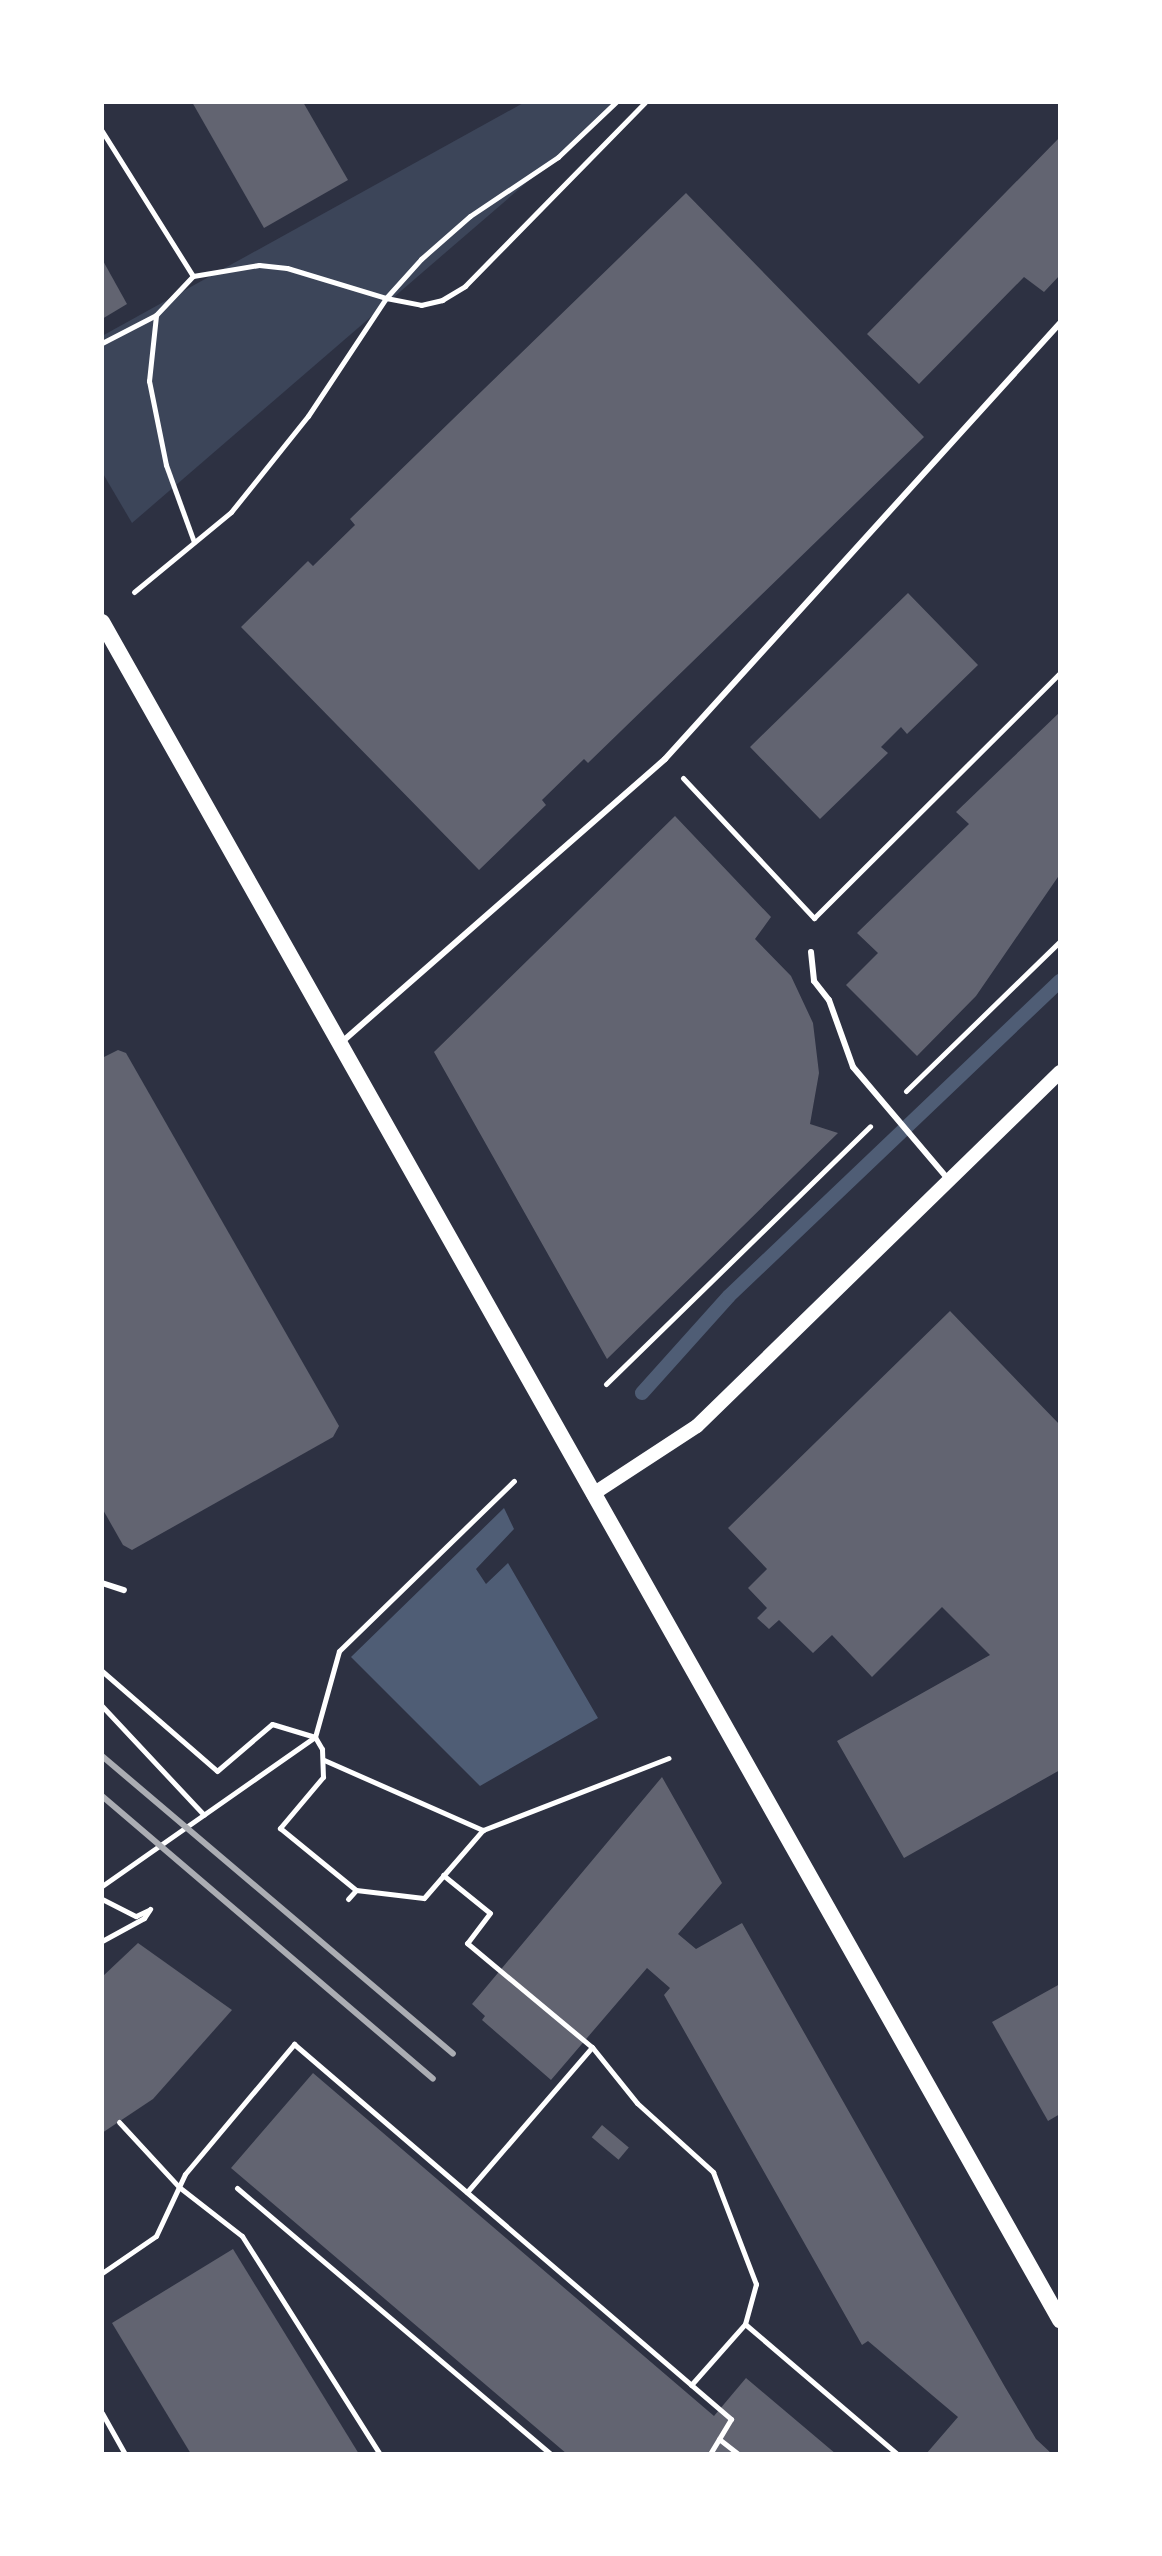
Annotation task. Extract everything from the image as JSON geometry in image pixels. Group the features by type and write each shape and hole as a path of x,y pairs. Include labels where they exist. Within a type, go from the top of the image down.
{"main road":[{"path":"102,622 109,651 340,1043 1060,2320"}],"street":[{"path":"593,1494 697,1426 1060,1072"}],"lane":[{"path":"340,1043 665,759 1060,323"},
{"path":"811,952 814,981 829,1000 853,1067 894,1121 949,1180"},
{"path":"102,1583 124,1590"}],"path":[{"path":"134,592 231,512 268,467 386,298 470,216 558,157 616,102"},
{"path":"102,343 156,315 193,276 259,265 287,268 386,298 421,305 465,286 645,102"},
{"path":"102,131 193,276"},
{"path":"156,315 149,381 166,465 194,542"},
{"path":"665,759 814,918 1060,673"},
{"path":"900,1097 1060,941"},
{"path":"606,1384 871,1125"},
{"path":"514,1481 339,1651 315,1737 324,1760 323,1777 280,1828 356,1890 424,1898 483,1830 669,1758"},
{"path":"102,1671 217,1771 272,1724 315,1737"},
{"path":"102,1706 204,1815"},
{"path":"102,1886 315,1737"},
{"path":"324,1760 483,1830"},
{"path":"443,1875 490,1913 467,1943 592,2047 637,2103 713,2172 756,2284 745,2324 691,2385"},
{"path":"348,1899 356,1890"},
{"path":"102,1899 136,1916 150,1909 144,1918 102,1941"},
{"path":"102,2273 156,2236 179,2187 294,2044 731,2419 710,2454"},
{"path":"467,2192 592,2047"},
{"path":"119,2122 179,2187 242,2236 380,2454"},
{"path":"237,2188 551,2454"},
{"path":"745,2324 897,2454"},
{"path":"102,2413 125,2454"},
{"path":"719,2439 738,2454"}],"shaded area":[{"path":"525,102 620,102 132,523 102,472 102,336"},
{"path":"504,1508 514,1529 476,1569 486,1584 508,1563 598,1718 480,1786 351,1657"}],"building":[{"path":"192,102 303,102 348,180 264,228"},
{"path":"1060,137 1060,275 1044,292 1024,277 919,384 867,334"},
{"path":"686,193 924,437 588,763 584,759 542,800 546,805 479,870 241,627 308,561 313,566 355,525 350,519"},
{"path":"102,259 127,304 102,319"},
{"path":"908,593 978,665 907,734 901,727 881,747 888,753 820,819 750,747"},
{"path":"1060,712 1060,874 976,996 917,1056 846,985 878,953 857,933 969,824 956,812"},
{"path":"675,816 771,917 755,939 791,976 813,1023 819,1073 810,1124 838,1133 607,1359 434,1052"},
{"path":"118,1050 126,1053 339,1426 333,1437 132,1550 123,1545 102,1508 102,1058"},
{"path":"950,1311 1060,1425 1060,1770 904,1858 837,1741 990,1655 942,1607 872,1677 832,1635 813,1653 779,1620 769,1629 757,1618 767,1608 748,1588 767,1569 728,1528"},
{"path":"662,1777 722,1883 678,1934 696,1949 742,1923 1005,2387 1036,2439 1052,2454 926,2454 958,2417 868,2341 862,2345 664,1995 670,1988 647,1968 551,2080 482,2020 485,2016 472,2004"},
{"path":"138,1943 232,2010 153,2099 102,2133 102,1977"},
{"path":"1060,1984 1060,2114 1048,2121 992,2022"},
{"path":"313,2073 714,2416 746,2378 836,2454 567,2454 231,2168"},
{"path":"602,2125 629,2147 619,2160 592,2137"},
{"path":"233,2249 359,2454 191,2454 112,2323"}],"waterway":[{"path":"642,1393 729,1296 1060,981"}],"railway":[{"path":"102,1756 453,2054"},
{"path":"102,1796 433,2079"}]}
